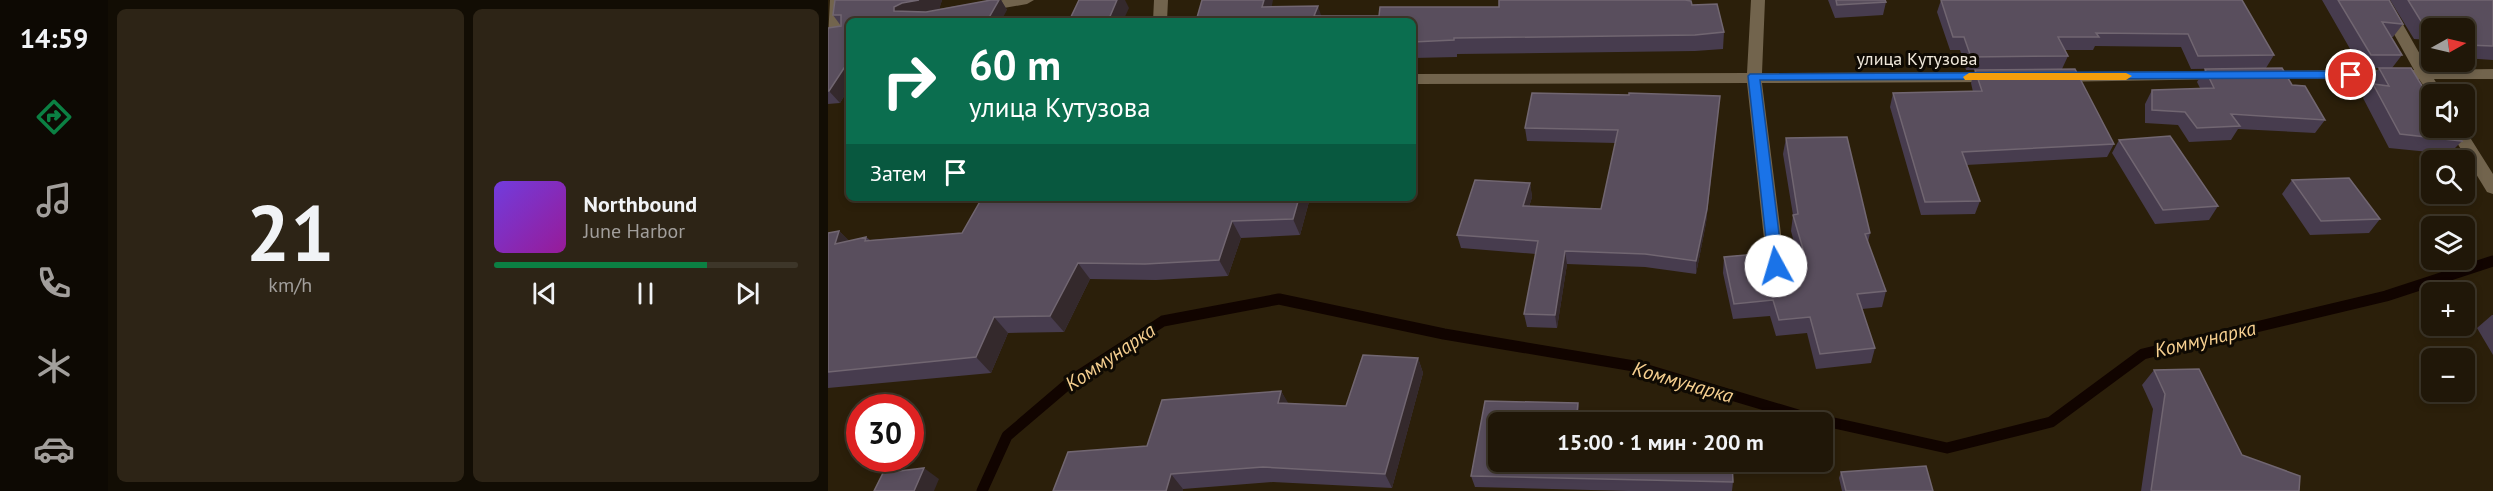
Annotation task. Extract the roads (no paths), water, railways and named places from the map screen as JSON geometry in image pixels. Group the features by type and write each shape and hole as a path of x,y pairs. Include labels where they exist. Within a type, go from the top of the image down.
{"street":[{"path":"837,0 830,36 846,33"},
{"path":"969,10 1027,0"},
{"path":"1160,18 1161,0"},
{"path":"1758,0 1754,76 1776,266"},
{"path":"2382,0 2429,84"},
{"path":"2043,77 2493,74"},
{"name":"улица Кутузова","path":"1416,79 1754,76 2007,77"},
{"path":"2462,138 2493,188"}],"waterway":[{"name":"Коммунарка","path":"982,491 1007,436 1075,378 1163,321 1279,299 1444,334 1634,366 1798,415 1947,448 2051,422 2143,354 2386,296 2493,261"}]}
